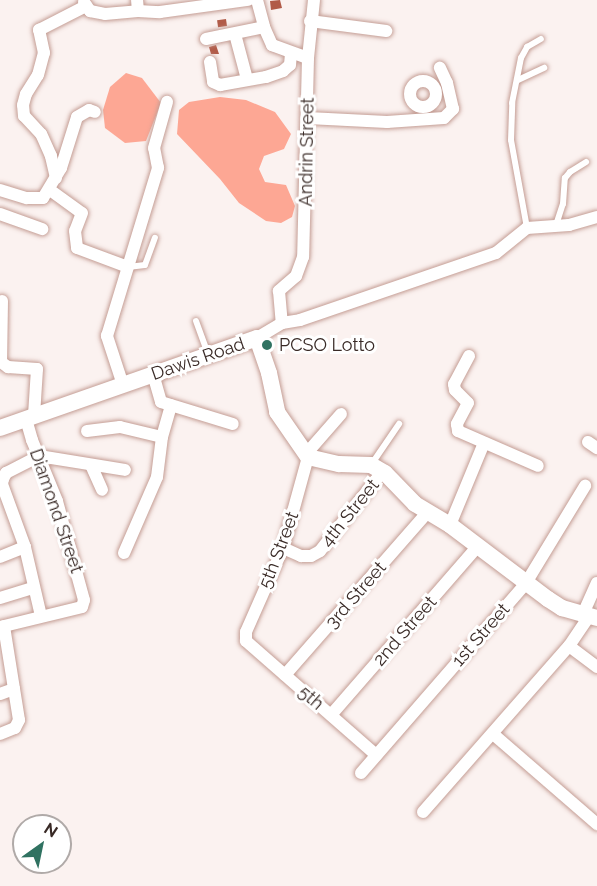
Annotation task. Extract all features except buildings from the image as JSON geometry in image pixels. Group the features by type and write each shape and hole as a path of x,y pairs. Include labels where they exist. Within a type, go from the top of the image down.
{"street":[{"path":"56,178 51,156 41,135 24,116 23,105 26,94 38,75 44,53 39,30 85,3 90,12 100,14 137,6 160,12 248,0"},
{"path":"256,0 272,45 308,57"},
{"name":"Andrin Street","path":"282,323 279,291 296,276 303,257 308,57 314,0"},
{"path":"310,21 386,30"},
{"path":"206,39 264,27"},
{"path":"235,34 247,79"},
{"path":"210,62 213,82 220,85 284,72 290,65 291,53"},
{"path":"308,117 387,122 423,113 444,118 453,111 447,83 440,68"},
{"path":"123,385 107,336 158,168 154,148 167,102"},
{"path":"0,190 27,198 43,198 56,178 77,117 89,110 95,112"},
{"path":"50,190 81,213 75,231 77,248 128,267"},
{"path":"0,214 42,230"},
{"path":"257,338 282,323 300,320 496,253 527,228 569,225 597,217"},
{"path":"2,301 2,362 8,367 37,369 30,417"},
{"name":"Dawis Road","path":"1,425 257,338 269,373 277,412 307,455"},
{"path":"469,356 454,384 455,390 468,403 457,428 484,443 538,466"},
{"path":"153,374 158,399 233,424"},
{"path":"124,553 157,477 162,437 171,405"},
{"path":"341,414 307,455 339,464 377,468 427,513 450,525 526,583 562,608 590,616"},
{"name":"Diamond Street","path":"30,417 39,456 63,522 81,584 83,603 82,607 41,616"},
{"path":"87,431 120,428 162,437"},
{"path":"450,525 484,443"},
{"name":"5th Street","path":"246,641 246,632 283,548 307,455"},
{"path":"0,734 18,724 19,713 4,654 2,626 41,616 32,588 25,547 2,484 6,473 39,456 125,470"},
{"path":"91,465 102,490"},
{"name":"4th Street","path":"283,548 301,556 311,556 320,550 377,468"},
{"name":"1st Street","path":"361,773 526,583 585,486"},
{"name":"3rd Street","path":"285,675 427,513"},
{"name":"2nd Street","path":"331,715 478,546"},
{"path":"0,556 25,547"},
{"path":"423,812 494,734 569,646 590,616 597,583"},
{"path":"0,598 32,588"},
{"name":"5th","path":"246,641 376,755"},
{"path":"569,646 597,667"},
{"path":"0,694 14,689"},
{"path":"494,734 597,824"}],"lane":[{"path":"527,228 510,130 512,103 521,58 527,46 541,39"},
{"path":"518,80 544,68"},
{"path":"556,225 563,204 565,178 586,162"},
{"path":"128,267 145,265 155,238"},
{"path":"196,321 208,355"},
{"path":"377,468 399,424"}],"shaded area":[{"path":"126,73 142,78 161,103 146,141 125,143 105,128 103,110 110,87"},
{"path":"220,97 246,100 275,112 291,134 284,149 264,156 259,169 265,182 286,185 295,206 292,217 281,223 266,221 239,203 220,179 177,134 179,110 189,102"}],"place":[{"name":"PCSO Lotto","path":"267,345"}]}
